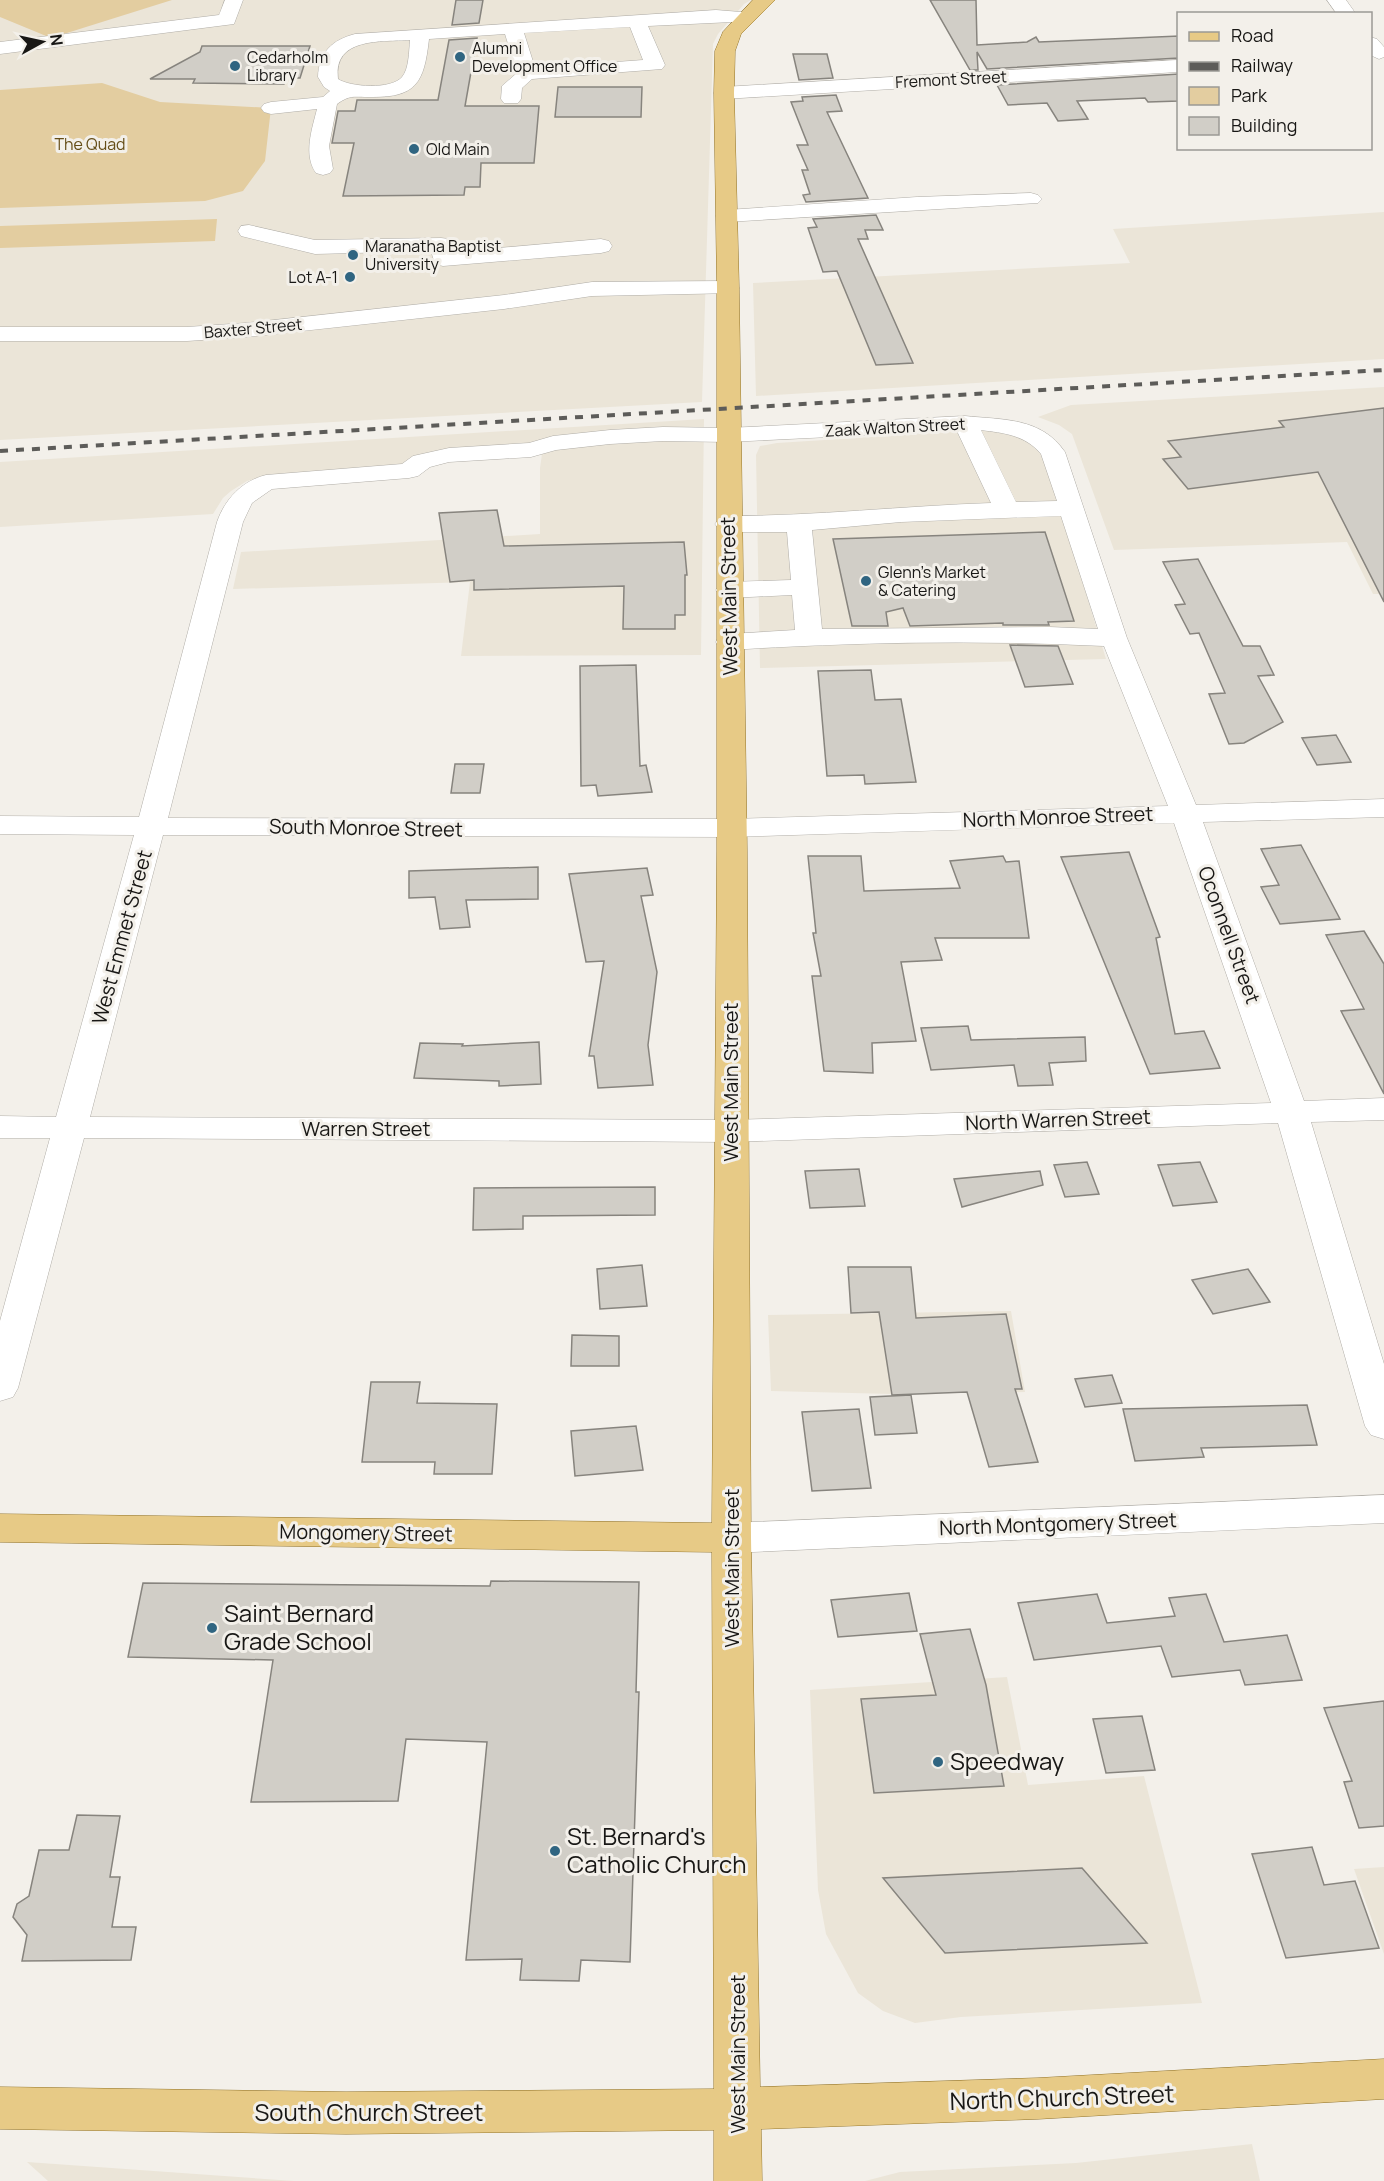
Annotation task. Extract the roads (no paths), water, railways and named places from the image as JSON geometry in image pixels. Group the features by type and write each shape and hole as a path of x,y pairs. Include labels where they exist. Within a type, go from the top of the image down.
{"main road":[{"name":"West Main Street","path":"738,2181 731,1538 731,828 728,296 724,93 725,51 732,32 766,0"},
{"name":"Mongomery Street","path":"0,1528 731,1538"},
{"name":"North Church Street","path":"739,2110 1173,2094 1384,2079"},
{"name":"South Church Street","path":"0,2108 256,2114 739,2110"}],"street":[{"path":"0,48 227,20 234,0"},
{"path":"663,0 671,19"},
{"path":"1336,0 1345,12"},
{"path":"323,169 319,146 336,96 335,87 327,78 332,53 344,43 370,37 671,19 746,17"},
{"path":"511,99 512,86 528,74 655,65 637,21"},
{"path":"513,29 528,74"},
{"path":"272,108 396,88 405,84 412,79 420,34"},
{"name":"Fremont Street","path":"724,93 1177,66"},
{"path":"727,216 851,209 904,202 1031,199"},
{"path":"249,231 315,247 376,248 441,244 444,284 506,255 601,246"},
{"path":"504,302 506,255"},
{"name":"Baxter Street","path":"0,334 198,333 444,284 504,302 728,296"},
{"path":"965,423 1007,510"},
{"name":"Zaak Walton Street","path":"249,491 266,482 409,471 422,461 449,455 531,450 553,443 663,434 728,435 965,423 1013,426 1035,433 1053,452"},
{"name":"Oconnell Street","path":"1053,452 1114,638 1185,813 1291,1111 1384,1426"},
{"name":"West Emmet Street","path":"0,1388 71,1128 230,522 235,505 249,491"},
{"path":"728,524 799,524 1007,510 1072,508"},
{"path":"799,524 809,637"},
{"path":"729,590 804,587"},
{"path":"729,642 809,637 1049,635 1114,638"},
{"name":"North Monroe Street","path":"731,828 1384,808"},
{"name":"South Monroe Street","path":"0,825 444,829 731,828"},
{"name":"North Warren Street","path":"732,1131 1384,1109"},
{"name":"Warren Street","path":"0,1128 732,1131"},
{"name":"North Montgomery Street","path":"731,1538 1384,1509"}],"railway":[{"path":"0,451 1384,370"}],"place":[{"name":"Alumni Development Office","path":"460,57"},
{"name":"Cedarholm Library","path":"235,66"},
{"name":"Old Main","path":"414,149"},
{"name":"Maranatha Baptist University","path":"353,255"},
{"name":"Lot A-1","path":"350,277"},
{"name":"Glenn's Market & Catering","path":"866,581"},
{"name":"Saint Bernard Grade School","path":"212,1628"},
{"name":"Speedway","path":"938,1762"},
{"name":"St. Bernard's Catholic Church","path":"555,1851"}],"park label":[{"name":"The Quad","path":"90,144"}]}
